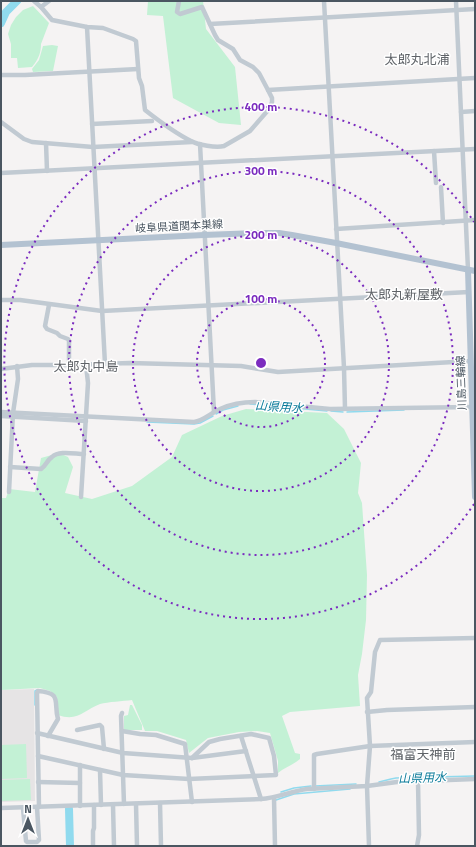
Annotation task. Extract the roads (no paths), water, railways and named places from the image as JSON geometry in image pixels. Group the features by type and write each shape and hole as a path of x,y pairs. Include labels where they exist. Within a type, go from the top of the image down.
{"main road":[{"name":"岐阜県道関本巣線","path":"1,245 204,235 279,233 472,270"},
{"name":"川島三輪線","path":"472,270 469,292 471,361 473,374 475,497"}],"street":[{"path":"34,1 52,20 86,27 103,28 136,41 139,78 142,86 145,110 192,142"},
{"path":"40,7 49,1"},
{"path":"179,1 177,12 180,14 202,7"},
{"path":"1,122 24,139 32,142 93,147 192,142 220,147 224,146 250,130 270,108 272,98 256,70 240,60 233,49 218,40 202,7 201,1"},
{"path":"324,1 345,409"},
{"path":"456,1 467,221 472,270"},
{"path":"210,24 475,9"},
{"path":"86,27 105,364"},
{"path":"1,75 138,69"},
{"path":"268,90 475,78"},
{"path":"461,112 475,111"},
{"path":"92,124 152,121"},
{"path":"46,143 47,171"},
{"path":"200,144 214,412"},
{"path":"1,174 475,149"},
{"path":"434,151 436,183"},
{"path":"441,187 443,223"},
{"path":"336,229 475,220"},
{"path":"1,300 20,300 102,311 469,292"},
{"path":"49,305 45,326 47,329 68,339 69,365"},
{"path":"1,369 32,365 130,363 241,366 278,372 471,361"},
{"path":"82,497 88,383 86,365"},
{"path":"9,492 13,415 18,378 16,366"},
{"path":"1,416 13,415 194,422 199,421 221,408 240,403 255,402 315,408 473,410"},
{"path":"1,412 13,415"},
{"path":"10,467 41,469 44,468 52,456 56,454 84,454"},
{"path":"369,846 367,786 370,746 367,698 371,692 375,652 380,640 475,638"},
{"path":"23,808 26,841 37,842 38,691 46,692 56,698 56,713 58,719 48,736"},
{"path":"368,712 475,707"},
{"path":"122,713 124,804"},
{"path":"78,730 100,725 102,727 104,749"},
{"path":"122,731 156,735 185,744 192,802"},
{"path":"37,733 123,753 192,758 246,751"},
{"path":"38,756 123,775 189,779 276,775 274,756 269,738 251,734 209,742 192,758"},
{"path":"241,736 261,799"},
{"path":"314,789 314,755 370,746 475,742"},
{"path":"80,765 80,806"},
{"path":"100,770 101,805"},
{"path":"1,808 261,799 274,798 298,791 314,789 367,786 397,782 475,779"},
{"path":"417,846 419,835 418,781"},
{"path":"38,782 80,783"},
{"path":"274,798 275,846"},
{"path":"160,803 161,846"},
{"path":"136,804 137,846"},
{"path":"93,844 94,805"},
{"path":"113,805 114,846"}],"waterway":[{"path":"1,23 6,12 17,1"},
{"name":"山県用水","path":"250,404 327,411"},
{"name":"山県用水","path":"216,414 223,410 238,406"},
{"name":"山県用水","path":"347,412 404,410"},
{"name":"山県用水","path":"331,411 343,412"},
{"name":"山県用水","path":"147,422 194,424 200,423 213,416"},
{"path":"35,705 35,691 37,690"},
{"name":"山県用水","path":"379,782 396,778 475,776"},
{"path":"315,786 356,784"},
{"path":"281,792 294,788 311,786"},
{"name":"山県用水","path":"276,800 294,794 350,789"},
{"path":"69,809 70,846"}],"district":[{"name":"太郎丸北浦","path":"417,59"},
{"name":"太郎丸新屋敷","path":"404,294"},
{"name":"太郎丸中島","path":"86,366"},
{"name":"福富天神前","path":"423,754"}]}
